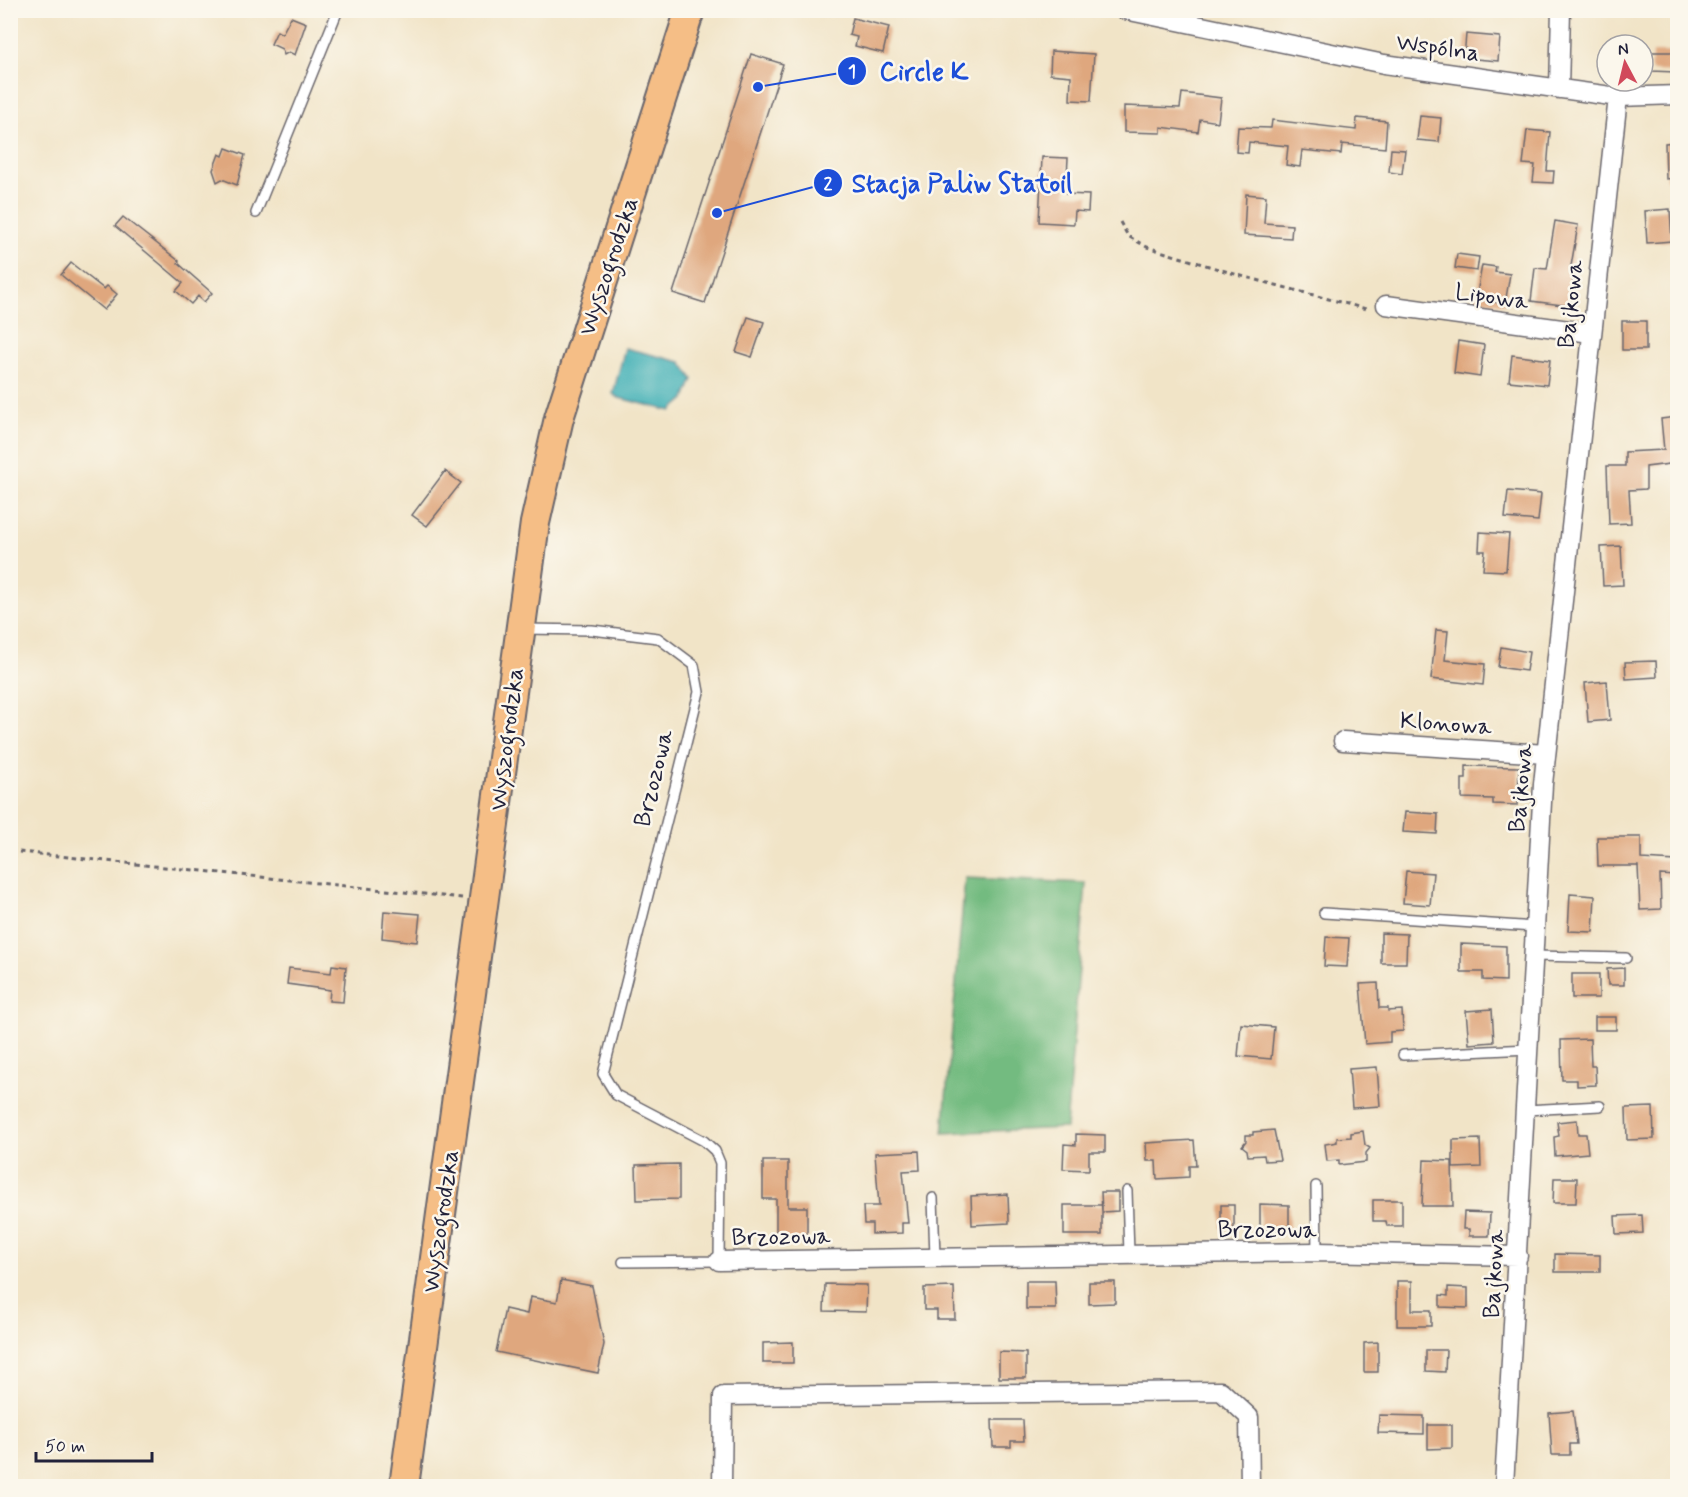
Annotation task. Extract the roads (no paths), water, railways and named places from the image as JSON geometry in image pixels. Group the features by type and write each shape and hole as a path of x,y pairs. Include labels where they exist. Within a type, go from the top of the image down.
{"main road":[{"name":"Wyszogrodzka","path":"404,1486 536,523 559,418 690,10"}],"street":[{"name":"Wspólna","path":"1125,10 1384,64 1617,97 1677,95"},
{"path":"1559,89 1561,10"},
{"name":"Bajkowa","path":"1504,1486 1546,754 1617,97"},
{"name":"Lipowa","path":"1386,305 1591,333"},
{"name":"Klonowa","path":"1342,741 1546,754"},
{"name":"Brzozowa","path":"719,1261 1317,1252 1518,1256"},
{"path":"722,1486 723,1396 1209,1391 1221,1391 1250,1417 1250,1486"}],"lane":[{"path":"256,213 338,10"},
{"name":"Brzozowa","path":"520,629 592,630 658,638 694,665 699,692 603,1074 606,1083 616,1095 704,1141 715,1151 720,1163 719,1261"},
{"path":"1324,913 1535,927"},
{"path":"1534,956 1626,957"},
{"path":"1403,1055 1529,1049"},
{"path":"1526,1110 1600,1106"},
{"path":"1316,1186 1317,1252"},
{"path":"1127,1191 1129,1254"},
{"path":"933,1198 935,1257"},
{"path":"623,1262 719,1261"}],"water":[{"path":"625,348 681,362 693,379 685,399 671,411 619,398 613,394"}],"place":[{"name":"Circle K","path":"758,87"},
{"name":"Stacja Paliw Statoil","path":"717,213"}]}
